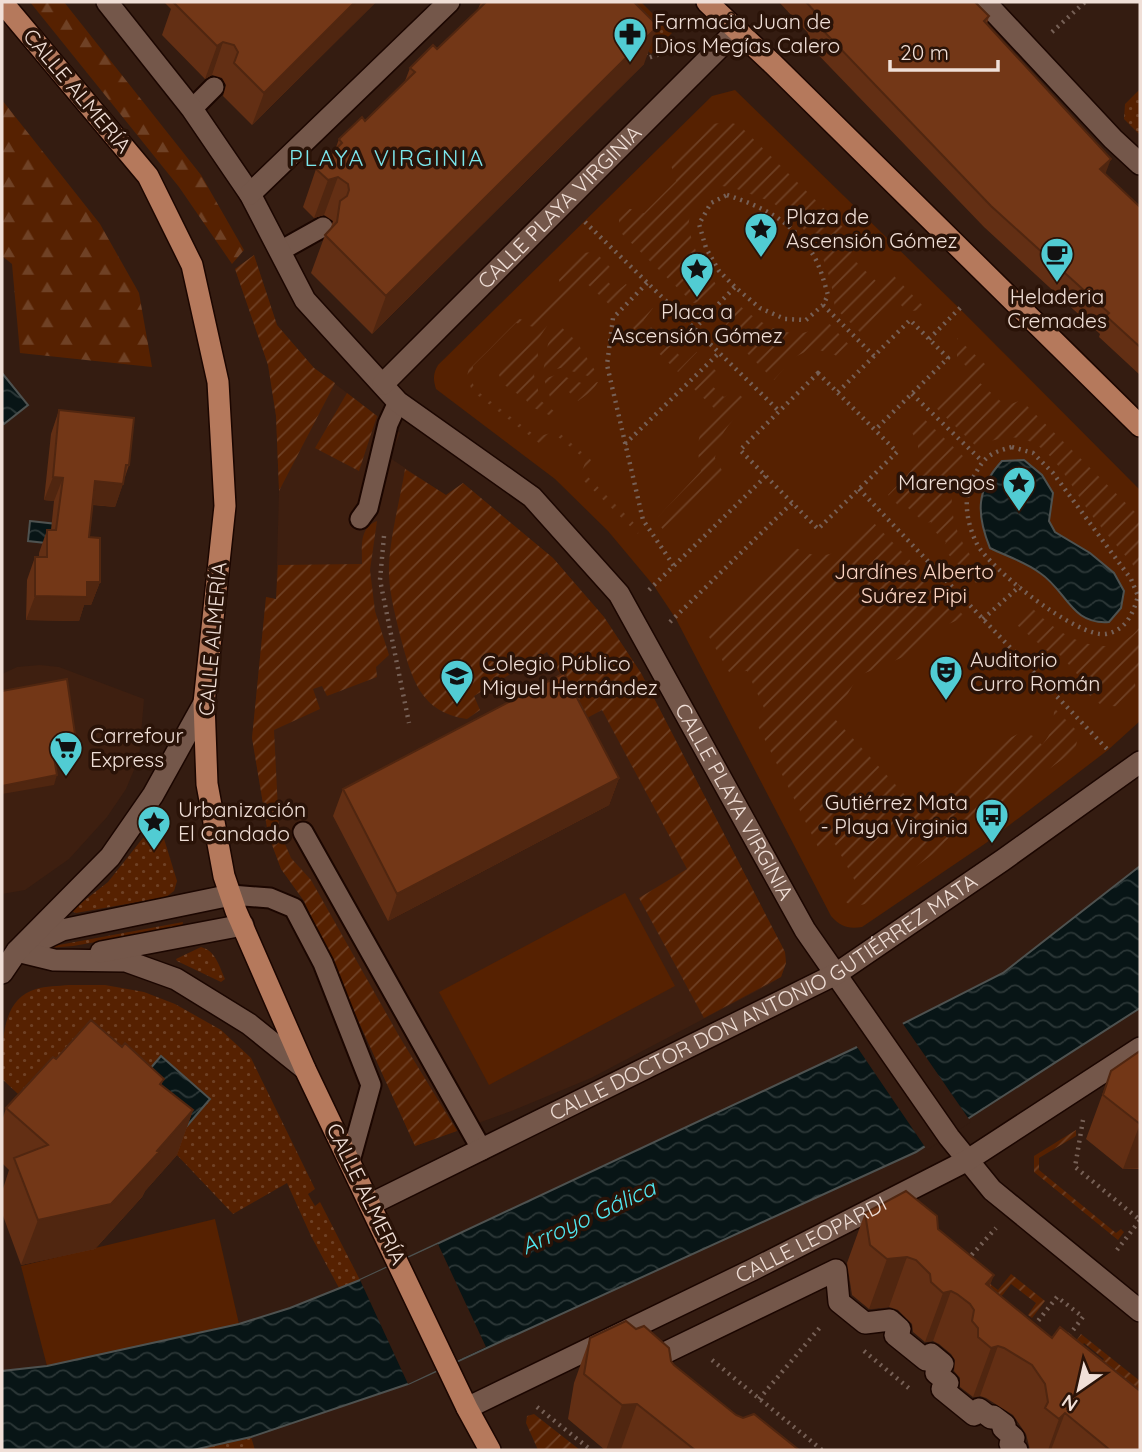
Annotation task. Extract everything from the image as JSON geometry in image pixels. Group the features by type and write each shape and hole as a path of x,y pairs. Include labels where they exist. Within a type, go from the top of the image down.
{"main road":[{"name":"CALLE ALMERÍA","path":"2,2 148,176 192,265 218,382 225,506 204,703 207,784 224,876 306,1069 467,1408 490,1450"},
{"path":"707,2 774,64 1140,426"}],"street":[{"path":"250,194 449,2"},
{"path":"985,2 1113,139 1140,164"},
{"name":"CALLE PLAYA VIRGINIA","path":"110,3 192,109 250,194 306,300 398,402 532,496 619,594 805,930 992,1190 1140,1311"},
{"name":"CALLE PLAYA VIRGINIA","path":"383,384 736,31"},
{"path":"2,973 10,953 110,857 153,795 204,703"},
{"name":"CALLE DOCTOR DON ANTONIO GUTIÉRREZ MATA","path":"371,1204 836,974 1140,762"},
{"path":"10,953 62,930 231,895"},
{"path":"10,953 94,954 243,925"},
{"path":"10,953 54,960 126,961 176,979 249,1024 306,1069"},
{"name":"CALLE LEOPARDI","path":"467,1408 752,1270 1068,1095 1140,1048"},
{"path":"656,1379 639,1365 836,1270 839,1302 865,1323 890,1320 900,1329 895,1335 926,1360 931,1354 943,1364 936,1373 948,1383 942,1389 974,1415 979,1409 1005,1425 1003,1428 1014,1438 1010,1444 1017,1450"}],"lane":[{"path":"192,109 214,87"},
{"path":"280,251 323,227"},
{"path":"360,519 368,508 388,424 398,402"},
{"path":"303,832 482,1150"},
{"path":"231,895 270,898 294,908 323,963 371,1085 350,1161"}],"path":[{"path":"1032,52 1085,2"},
{"path":"780,23 795,8"},
{"path":"639,48 648,58 684,46"},
{"path":"727,195 766,209 791,229 813,254 828,295 823,305 807,320 785,319 760,309 735,287 719,271 706,248 699,224 711,203 727,195"},
{"path":"582,218 780,412"},
{"path":"647,283 613,318 607,365 643,520 674,566"},
{"path":"694,329 735,287"},
{"path":"823,305 874,356"},
{"path":"929,339 963,305"},
{"path":"838,392 910,320 948,358 875,430"},
{"path":"625,444 719,353"},
{"path":"818,373 897,452 818,529 740,450 780,412 818,373"},
{"path":"912,394 982,462"},
{"path":"1012,447 1033,453 1054,473 1130,579 1138,596 1127,622 1121,628 1104,634 1079,629 1052,613 1020,586 978,547 967,519 967,489 982,462 993,452 1012,447"},
{"path":"649,590 766,476"},
{"path":"859,489 1110,753"},
{"path":"670,622 792,503"},
{"path":"384,530 380,580 409,723"},
{"path":"983,619 1020,586"},
{"path":"1068,1095 1085,1122 1074,1167 1140,1220 1117,1250"},
{"path":"962,1266 967,1260"},
{"path":"1031,1330 1056,1297 1083,1317 1063,1342"},
{"path":"759,1399 826,1320"},
{"path":"688,1341 822,1450"},
{"path":"511,1386 591,1450"}],"shaded area":[{"name":"Colegio Público Miguel Hernández","path":"254,255 277,325 314,368 400,433 390,458 446,495 463,483 553,558 604,617 641,673 785,952 786,963 781,977 591,1078 415,1146 304,901 281,869 268,834 252,738 266,597 276,599 279,491 276,416 268,365 235,269"},
{"name":"Carrefour Express","path":"17,667 59,667 144,699 139,758 126,789 107,817 69,859 25,890 2,894 2,674"}],"green space":[{"path":"30,2 64,2 201,175 244,250 232,264 179,187"},
{"path":"600,2 641,2 672,33 651,54"},
{"path":"1140,89 1140,135 1124,119 1125,104"},
{"name":"Jardínes Alberto Suárez Pipi","path":"735,90 959,308 1140,490 1140,721 1108,750 986,843 862,927 845,926 831,916 676,619 654,586 608,531 555,479 436,389 434,382 438,365 712,96"},
{"path":"2,100 100,224 139,293 152,367 20,353 12,264 2,256"},
{"path":"728,122 739,125 854,238 851,257 877,282 894,276 927,310 907,311 897,301 863,335 835,308 824,261 812,239 797,222 772,202 722,186 711,190 690,214 688,228 698,257 717,286 701,302 693,303 619,231 619,215 627,208 644,213 676,181 671,165 712,124"},
{"path":"595,252 610,267 603,277 617,291 626,284 630,289 612,307 582,279 534,327 516,323 473,366 472,382 476,390 537,437 557,431 591,460 586,475 639,528 638,534 580,477 586,460 557,436 539,443 472,391 467,376 470,364 515,318 532,322 563,292 558,277 581,253"},
{"path":"254,255 277,325 314,368 335,383 279,491 276,416 268,365 235,269"},
{"path":"646,302 653,308 644,320 680,356 693,348 697,352 678,372 627,322"},
{"path":"739,305 767,325 792,333 807,332 826,320 851,347 840,359 813,348 793,358 774,380 723,329"},
{"path":"559,325 576,341 596,372 588,376 561,368 543,372 548,344"},
{"path":"542,326 547,326 537,341 538,357 534,375 541,401 559,415 549,415 532,407 503,384 499,375 516,347"},
{"path":"957,338 986,365 980,383 1006,406 1021,400 1140,517 1140,574 1094,518 1045,451 1032,442 1016,438 998,439 977,447 932,404 968,368 957,357"},
{"path":"713,368 717,372 709,383 724,397 735,391 749,403 719,441 715,458 724,474 666,533 658,517 701,471 699,438 714,408 693,388"},
{"path":"558,374 584,384 598,382 593,390 578,401 564,387 550,397 544,379"},
{"path":"347,393 377,416 359,471 315,448"},
{"path":"920,415 966,459 957,474 952,505 959,536 988,575 978,585 943,549 946,542 930,527 931,522 925,523 907,507 902,509 888,495 915,464 918,447 908,428"},
{"path":"405,469 446,495 463,483 553,558 604,617 641,673 785,952 786,963 781,977 704,1018 639,898 687,869 602,710 587,718 547,652 474,696 480,710 467,719 438,709 420,691 401,639 389,575 392,536"},
{"path":"870,519 965,617 932,631 908,655 858,676 834,718 918,809 944,799 960,787 985,750 1022,732 1033,736 1042,745 1052,728 1054,708 1079,733 1075,750 865,904 853,907 846,902 843,894 855,881 835,844 818,847 755,720 764,708 747,671 729,672 708,635 796,548 809,554 829,554 838,550"},
{"path":"377,521 370,570 375,611 389,655 376,667 377,677 327,696 322,686 313,689 320,709 274,730 279,830 291,858 311,880 399,1036 457,1131 415,1146 304,901 281,869 268,834 252,738 266,597 276,599 278,565 362,564 364,533"},
{"path":"1033,609 1061,632 1095,645 1118,644 1140,627 1140,671 1134,677 1137,696 1123,707 1101,705 1088,694 1093,688 1076,673 1077,669 1071,667 1057,652 1052,655 1017,625"},
{"path":"156,826 161,829 177,881 174,891 166,897 76,913 71,911 108,882 150,829"},
{"path":"625,893 675,986 489,1085 439,992"},
{"path":"183,922 182,927 73,946 37,949"},
{"path":"201,947 210,952 216,960 225,979 221,982 177,961 176,959"},
{"path":"105,985 144,992 175,1004 221,1030 251,1058 315,1189 308,1194 315,1206 320,1202 360,1280 339,1288 287,1183 233,1214 177,1155 32,1107 2,1079 3,1039 9,1013 16,1003 24,994 36,989"},
{"path":"1076,1130 1076,1136 1039,1158 1039,1170 1116,1233 1121,1229 1124,1232 1118,1240 1034,1172 1034,1156"},
{"path":"215,1219 239,1324 47,1366 21,1266"},
{"path":"971,1269 998,1290 1011,1274 1045,1301 1032,1318 1028,1315 1036,1303 1011,1284 997,1302"},
{"path":"1081,1334 1140,1381 1140,1391 1136,1388 1083,1387 1104,1359 1084,1343 1075,1353 1070,1349"},
{"path":"534,1414 580,1450 538,1450 526,1423 527,1416"},
{"path":"251,1437 255,1450 193,1450"}],"water":[{"path":"2,373 28,405 4,424 2,421"},
{"path":"1024,460 1042,475 1053,493 1049,521 1055,532 1090,553 1114,573 1124,591 1121,608 1109,622 1086,618 1040,573 990,548 982,524 983,492 993,471 1002,461"},
{"path":"30,521 66,525 64,545 28,541"},
{"name":"Arroyo Gálica","path":"1140,866 1140,1008 916,1152 408,1384 251,1437 193,1450 2,1450 2,1371 47,1366 239,1324 290,1308 360,1280 855,1048 1003,973"},
{"path":"161,1056 210,1099 186,1127 137,1084"}],"pier":[{"path":"901,1021 971,1122 927,1150 855,1044"},
{"path":"438,1244 486,1347 408,1384 360,1280"}],"building":[{"path":"173,2 355,2 264,93 234,63 238,52 234,45 223,42 217,46"},
{"path":"486,2 634,2 658,26 386,296 325,235 337,222 340,201 347,196 349,190 348,184 338,177 328,180 316,169 342,143 339,139 362,117 365,121 415,72 410,68 433,45 437,49"},
{"path":"806,2 975,2 989,16 984,21 1111,159 1100,169 1140,207 1140,347 1106,316 1109,313 991,206 812,19 818,15"},
{"path":"59,410 134,418 129,465 126,465 123,484 95,481 89,537 100,538 100,582 87,582 87,597 35,596 35,557 47,557 47,530 56,530 63,478 53,477"},
{"path":"564,673 619,778 397,894 343,789"},
{"path":"67,679 77,748 53,752 57,775 2,786 2,691"},
{"path":"91,1020 122,1047 125,1043 164,1079 160,1084 193,1110 111,1204 38,1220 14,1158 48,1145 6,1108"},
{"path":"1140,1051 1140,1124 1103,1095 1111,1071"},
{"path":"906,1191 937,1216 938,1229 994,1275 986,1284 1052,1338 1060,1327 1140,1391 1140,1450 1110,1450 1065,1413 1059,1419 1045,1408 1048,1402 1045,1384 1032,1365 1004,1348 991,1348 978,1337 978,1328 972,1321 974,1310 970,1304 951,1291 943,1293 931,1282 930,1274 916,1260 907,1257 887,1259 870,1245 865,1213"},
{"path":"626,1321 636,1329 644,1326 669,1348 674,1365 736,1415 743,1418 754,1414 799,1450 695,1450 637,1404 622,1405 584,1374 590,1338"}],"place":[{"name":"Farmacia Juan de Dios Megías Calero","path":"630,64"},
{"name":"Plaza de Ascensión Gómez","path":"761,259"},
{"name":"Heladeria Cremades","path":"1057,284"},
{"name":"Placa a Ascensión Gómez","path":"697,299"},
{"name":"Marengos","path":"1019,513"},
{"name":"Auditorio Curro Román","path":"946,702"},
{"name":"Colegio Público Miguel Hernández","path":"457,706"},
{"name":"Carrefour Express","path":"66,778"},
{"name":"Gutiérrez Mata - Playa Virginia","path":"992,845"},
{"name":"Urbanización El Candado","path":"154,852"}],"district":[{"name":"PLAYA VIRGINIA","path":"387,158"}]}
